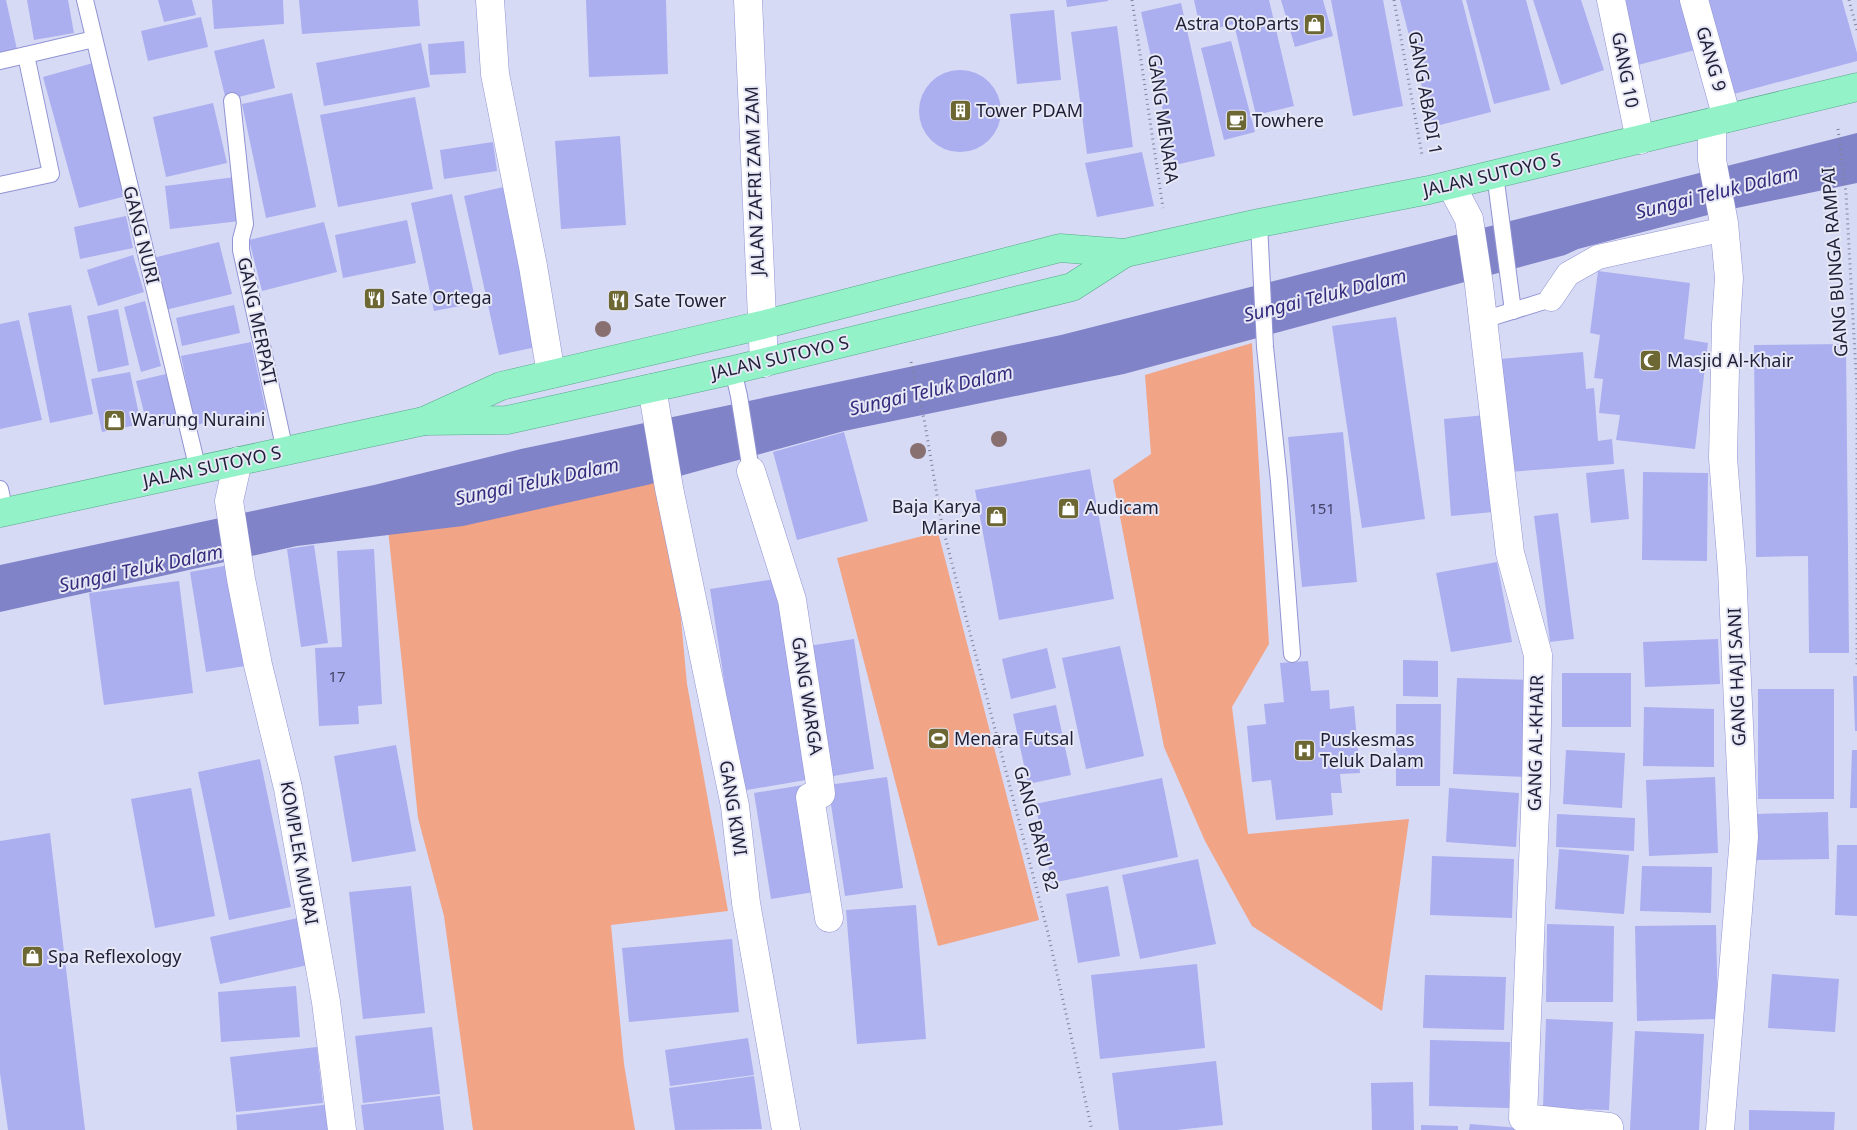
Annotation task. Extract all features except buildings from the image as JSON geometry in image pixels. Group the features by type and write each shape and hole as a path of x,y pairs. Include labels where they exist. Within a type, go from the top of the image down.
{"highway":[{"name":"JALAN SUTOYO S","path":"424,422 501,386 762,325 1060,248 1125,253 1259,223 1440,188 1857,87"},
{"name":"JALAN SUTOYO S","path":"2,504 198,470 424,422 507,420 652,388 736,383 764,363 1072,287 1125,253"}],"street":[{"path":"490,0 495,74 533,266 551,374"},
{"name":"JALAN ZAFRI ZAM ZAM","path":"748,0 764,363"},
{"name":"GANG 10","path":"1611,0 1640,140"},
{"name":"GANG 9","path":"1694,0 1720,120 1712,160"},
{"name":"GANG HAJI SANI","path":"1712,160 1724,226 1729,278 1723,458 1732,569 1744,837 1720,1130"},
{"name":"GANG AL-KHAIR","path":"1440,188 1469,219 1479,286 1510,553 1538,655 1536,786 1524,1118 1609,1127 1609,1130"},
{"path":"1551,299 1568,274 1598,258 1724,226"},
{"name":"GANG KIWI","path":"652,388 655,415 669,488 735,806 746,903 786,1130"},
{"name":"KOMPLEK MURAI","path":"238,461 229,501 241,579 258,665 288,788 326,1002 342,1130"},
{"name":"GANG WARGA","path":"752,471 792,600 820,777 821,794 810,797 829,918"}],"lane":[{"name":"GANG NURI","path":"85,0 198,470"},
{"path":"0,61 94,40"},
{"path":"0,185 51,174 26,55"},
{"name":"GANG MERPATI","path":"232,101 245,224 241,239 241,250 285,451"},
{"path":"1495,174 1513,311"},
{"path":"1259,223 1264,347 1279,481 1292,654"},
{"path":"1483,320 1551,299"},
{"path":"736,383 752,471"}],"path":[{"name":"GANG MENARA","path":"1132,0 1162,201 1170,242"},
{"name":"GANG ABADI 1","path":"1394,0 1440,188"},
{"path":"1849,0 1857,30"},
{"name":"GANG BUNGA RAMPAI","path":"1838,128 1846,193 1857,390 1857,665"},
{"name":"GANG BARU 82","path":"911,361 925,424 942,525 1048,933 1092,1130"}],"shaded area":[{"path":"1252,343 1269,644 1232,707 1248,834 1409,819 1382,1011 1252,926 1205,841 1164,747 1113,480 1151,454 1145,375"},
{"path":"657,469 676,566 687,684 728,911 611,925 624,1064 635,1130 473,1130 444,916 418,818 388,529"},
{"name":"Menara Futsal","path":"938,532 1039,920 938,946 837,558"}],"water":[{"name":"Sungai Teluk Dalam","path":"1857,133 1857,183 1727,210 1124,374 844,431 647,485 463,526 297,546 0,612 0,565 374,485 521,449 1061,335"}],"place":[{"name":"Astra OtoParts","path":"1315,24"},
{"name":"Tower PDAM","path":"960,111"},
{"name":"Towhere","path":"1236,121"},
{"name":"Sate Ortega","path":"375,298"},
{"name":"Sate Tower","path":"618,301"},
{"name":"Masjid Al-Khair","path":"1651,361"},
{"name":"Warung Nuraini","path":"115,420"},
{"name":"Audicam","path":"1069,508"},
{"name":"Baja Karya Marine","path":"997,517"},
{"name":"Menara Futsal","path":"938,739"},
{"name":"Puskesmas Teluk Dalam","path":"1304,750"},
{"name":"Spa Reflexology","path":"32,957"}]}
